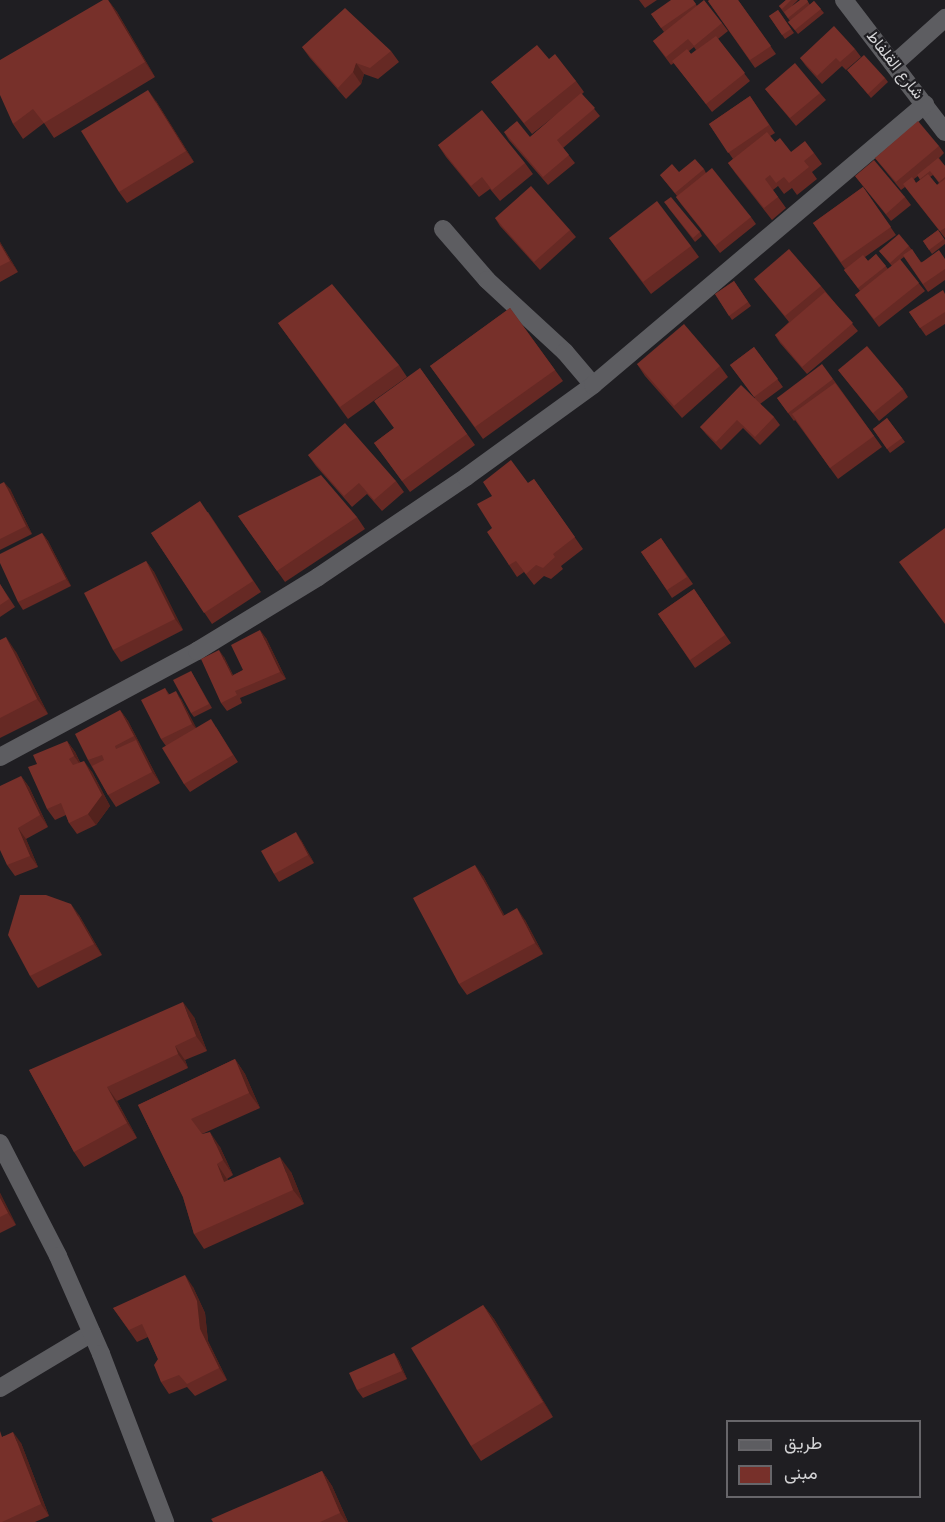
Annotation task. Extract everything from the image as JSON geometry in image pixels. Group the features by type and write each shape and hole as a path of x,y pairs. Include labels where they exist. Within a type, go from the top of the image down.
{"street":[{"name":"شارع القلفاط","path":"844,0 926,104 945,132"},
{"path":"894,64 945,18"},
{"path":"0,757 197,651 318,577 593,385 926,104"},
{"path":"443,229 487,280 565,352 593,385"},
{"path":"0,1143 58,1256 92,1333 165,1522"},
{"path":"0,1388 92,1333"}],"building":[{"path":"103,0 108,0 145,62 44,123 33,109 13,124 0,95 0,60"},
{"path":"671,0 693,0 696,4 661,28 651,14"},
{"path":"704,0 722,23 694,46 688,39 666,57 653,41"},
{"path":"709,0 738,0 771,46 750,60"},
{"path":"786,0 791,0 782,9 779,6"},
{"path":"800,0 808,2 788,18 784,12"},
{"path":"814,1 821,9 795,30 788,22"},
{"path":"345,8 391,51 370,68 356,63 353,72 338,88 302,47"},
{"path":"778,10 791,29 782,35 769,16"},
{"path":"834,26 855,49 840,62 836,58 817,76 800,58"},
{"path":"716,36 745,73 706,104 672,61 687,49 691,54"},
{"path":"537,45 549,59 555,54 576,81 524,123 491,82"},
{"path":"864,55 885,78 868,94 847,70"},
{"path":"795,63 820,93 790,118 765,89"},
{"path":"148,90 186,151 119,192 81,131"},
{"path":"581,93 595,108 557,140 569,155 543,177 504,132 517,121 530,137"},
{"path":"750,96 769,125 728,153 709,124"},
{"path":"482,110 525,163 492,190 482,177 471,186 438,145"},
{"path":"918,121 939,146 896,182 875,158"},
{"path":"767,132 775,142 780,138 791,152 805,141 814,153 804,161 809,167 789,183 784,177 776,183 770,175 765,179 778,197 764,208 728,163"},
{"path":"938,158 945,166 945,177 939,182 930,171 920,179 917,175"},
{"path":"695,159 704,169 675,193 660,175 672,164 679,172"},
{"path":"874,160 905,197 886,214 855,176"},
{"path":"712,168 751,217 715,246 676,197"},
{"path":"928,174 937,185 945,179 945,228 940,231 903,184 912,177 916,183"},
{"path":"531,186 570,230 534,262 495,218"},
{"path":"863,187 891,227 841,262 813,223"},
{"path":"671,197 700,232 693,238 664,202"},
{"path":"657,201 691,246 643,282 609,238"},
{"path":"938,230 944,239 929,250 923,241"},
{"path":"899,234 909,246 890,263 879,251"},
{"path":"0,244 10,261 0,266"},
{"path":"789,249 821,286 785,316 754,279"},
{"path":"912,249 921,263 939,250 945,259 945,269 923,284 903,255"},
{"path":"876,254 886,266 858,288 844,270 863,255 868,261"},
{"path":"900,259 919,283 874,319 855,295"},
{"path":"734,281 748,302 729,316 715,294"},
{"path":"332,284 399,365 340,407 278,323"},
{"path":"943,290 945,312 920,328 909,312"},
{"path":"825,292 853,323 802,367 775,335"},
{"path":"510,308 555,370 475,427 430,366"},
{"path":"684,324 720,366 674,406 637,364"},
{"path":"867,346 903,389 873,413 838,370"},
{"path":"754,347 778,379 754,397 730,365"},
{"path":"822,364 833,379 788,413 777,398"},
{"path":"420,368 467,434 402,481 374,443 394,428 374,401"},
{"path":"835,383 874,436 830,468 792,414"},
{"path":"741,385 774,417 755,437 737,420 716,442 700,427"},
{"path":"887,418 902,438 887,449 873,429"},
{"path":"345,423 396,481 374,500 359,483 344,496 308,455"},
{"path":"511,460 528,483 534,479 575,537 553,554 555,557 543,568 536,565 526,574 516,561 509,565 487,532 492,528 477,504 492,496 483,482"},
{"path":"321,475 357,517 277,571 238,516"},
{"path":"4,482 26,526 0,539 0,484"},
{"path":"200,501 253,581 204,613 151,533"},
{"path":"945,528 945,624 899,562"},
{"path":"42,533 66,579 18,602 0,563 0,554"},
{"path":"661,538 687,577 667,590 641,552"},
{"path":"146,561 175,619 113,650 84,593"},
{"path":"0,584 9,599 0,605"},
{"path":"694,589 725,635 690,660 658,614"},
{"path":"260,630 280,672 235,691 237,695 221,703 201,659 219,650 232,676 243,670 231,645"},
{"path":"6,637 37,699 0,718 0,640"},
{"path":"191,671 209,704 191,713 173,680"},
{"path":"165,688 168,695 176,691 192,724 161,739 141,700"},
{"path":"120,710 134,736 115,746 116,749 136,740 152,772 108,795 92,766 104,760 102,755 88,760 75,734"},
{"path":"211,719 233,755 184,784 162,748"},
{"path":"67,741 74,756 69,759 73,765 84,761 102,795 88,814 69,823 61,803 47,809 28,767 37,764 33,755"},
{"path":"21,776 40,815 18,828 30,856 7,865 0,850 0,786"},
{"path":"296,832 308,855 274,874 261,851"},
{"path":"475,865 503,916 517,908 535,943 459,984 413,898"},
{"path":"20,895 46,895 71,904 94,944 30,976 8,935"},
{"path":"183,1002 196,1036 175,1046 178,1054 107,1087 127,1123 74,1152 29,1070"},
{"path":"235,1059 249,1093 191,1119 202,1134 210,1132 223,1160 217,1164 224,1182 280,1157 293,1190 194,1234 183,1197 138,1105"},
{"path":"0,1198 8,1213 0,1217"},
{"path":"185,1275 197,1301 200,1329 219,1368 187,1384 179,1375 161,1382 154,1365 158,1359 142,1324 129,1330 113,1308"},
{"path":"483,1305 543,1402 471,1446 411,1348"},
{"path":"394,1353 402,1371 357,1390 349,1373"},
{"path":"0,1431 2,1437 13,1432 41,1504 2,1522 0,1522"},
{"path":"322,1471 340,1513 320,1522 213,1522 211,1519"}]}
